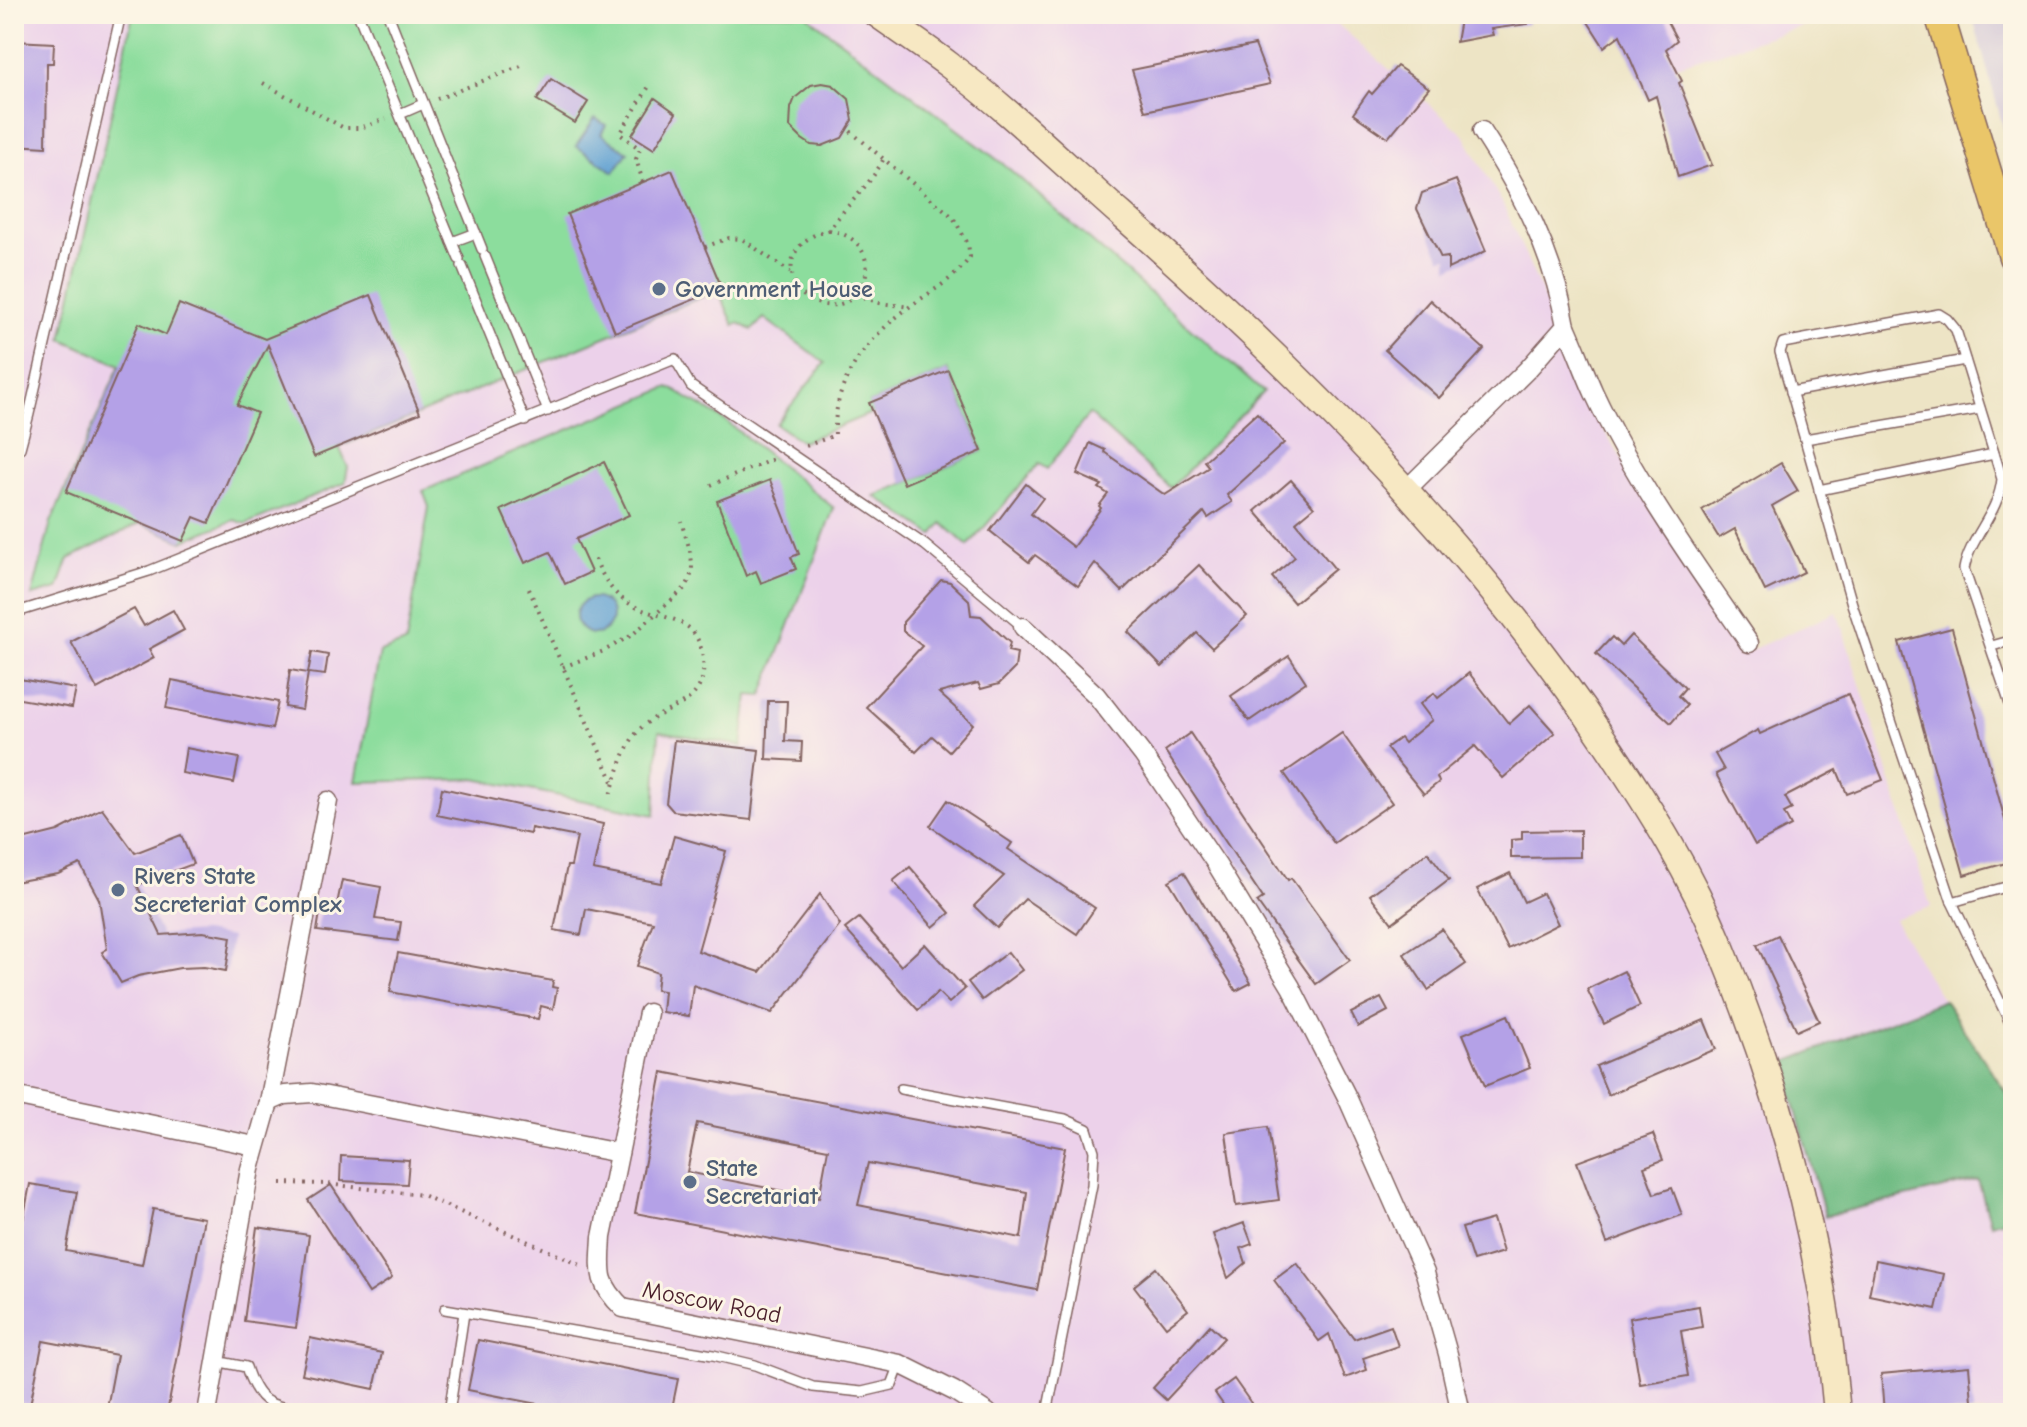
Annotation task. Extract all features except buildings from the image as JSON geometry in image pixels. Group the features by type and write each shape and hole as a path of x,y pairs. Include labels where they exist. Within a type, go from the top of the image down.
{"main road":[{"path":"1939,14 2013,257"}],"street":[{"path":"877,14 952,67 1174,261 1293,371 1517,618 1588,716 1659,823 1719,942 1772,1084 1804,1204 1826,1317 1837,1413"},
{"path":"1482,131 1513,178 1547,250 1566,326 1612,429 1701,573 1749,643"},
{"path":"1405,491 1528,369 1566,326"},
{"path":"1023,627 1096,695 1143,755 1217,865 1291,987 1347,1097 1425,1273 1461,1413"},
{"path":"207,1413 255,1146 269,1102 328,801"},
{"path":"599,1274 602,1237 648,1013"},
{"path":"269,1102 285,1095 312,1093 619,1153"},
{"path":"14,1096 255,1146"},
{"name":"Moscow Road","path":"599,1274 607,1292 623,1308 900,1364 954,1391 988,1413"}],"lane":[{"path":"14,451 20,448 29,414 121,14"},
{"path":"358,14 525,421"},
{"path":"388,14 548,411"},
{"path":"400,114 423,104"},
{"path":"452,242 476,233"},
{"path":"2012,1023 1952,902 1852,604 1780,352 1783,343 1939,314 1956,330 2002,479 2001,491 1967,554 1964,569 2013,713"},
{"path":"14,613 149,571 675,359 691,386 925,545 1023,627"},
{"path":"1791,392 1965,360"},
{"path":"1805,439 1980,409"},
{"path":"1819,490 1994,454"},
{"path":"1992,646 2013,640"},
{"path":"1952,902 2013,885"},
{"path":"901,1089 1065,1119 1087,1129 1094,1151 1092,1185 1047,1413"},
{"path":"445,1309 713,1355 755,1365 813,1387 862,1392 892,1385 900,1364"},
{"path":"449,1413 464,1313"},
{"path":"216,1361 246,1367 252,1385 267,1403 311,1413"}],"path":[{"path":"423,104 521,66"},
{"path":"263,83 344,128 360,128 400,114"},
{"path":"643,182 636,159 640,149 620,134 651,83"},
{"path":"711,485 835,435 834,413 843,383 862,351 910,307 958,274 970,257 968,244 953,217 849,130"},
{"path":"829,230 843,209 872,181 884,159"},
{"path":"829,230 853,238 862,248 867,260 867,273 856,295 834,305 823,305 802,294 792,273 792,261 805,239 816,232 829,230"},
{"path":"705,247 729,238 742,239 792,273"},
{"path":"856,295 880,303 910,307"},
{"path":"563,667 623,640 656,614 691,579 694,566 681,521"},
{"path":"595,559 605,582 618,596 632,606 669,617 689,628 702,647 704,670 700,687 689,700 640,728 629,744 609,798"},
{"path":"529,589 614,784"},
{"path":"281,1183 327,1184 422,1195 599,1274"}],"shaded area":[{"path":"14,14 1326,14 1464,135 1504,206 1599,423 1746,652 1837,612 1931,907 1894,919 1928,977 2013,1103 2013,1413 14,1413"},
{"path":"1658,14 1840,14 1674,67"},
{"path":"1972,14 2013,14 2013,163"}],"green space":[{"path":"133,14 805,14 1007,167 1263,392 1171,488 1089,414 1047,469 1039,464 968,546 942,523 933,535 875,496 982,451 948,370 870,403 874,412 802,442 776,424 825,363 764,318 752,330 739,323 734,325 718,290 339,447 348,467 345,483 246,524 234,520 183,541 140,523 69,559 58,589 32,596 51,522 120,365 62,339"},
{"path":"669,387 726,421 834,508 762,696 748,695 742,746 659,731 655,815 475,779 356,782 380,652 406,643 429,507 423,491"},
{"path":"1944,1000 2013,1103 2013,1217 1991,1224 1978,1180 1825,1216 1783,1063"}],"water":[{"path":"595,118 606,125 601,134 628,152 614,172 576,146"},
{"path":"594,598 606,604 612,616 606,628 594,634 582,628 576,616 582,604"}],"place":[{"name":"Government House","path":"659,289"},
{"name":"Rivers State Secreteriat Complex","path":"118,890"},
{"name":"State Secretariat","path":"690,1182"}]}
